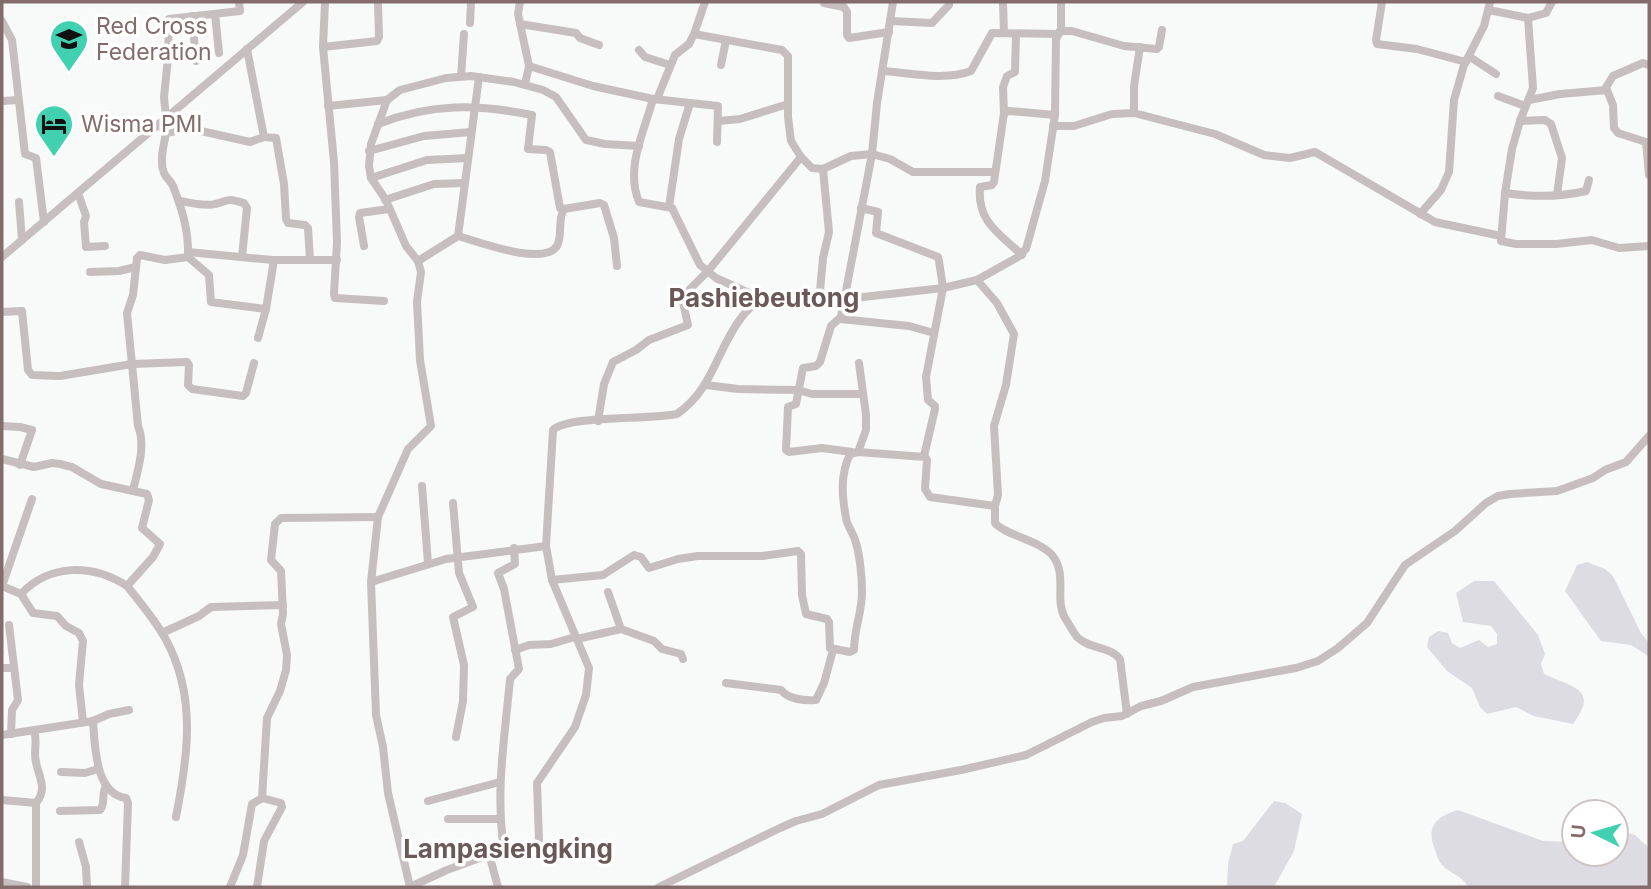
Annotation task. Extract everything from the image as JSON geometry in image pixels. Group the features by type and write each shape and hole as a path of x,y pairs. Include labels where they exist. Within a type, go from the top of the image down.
{"street":[{"path":"239,2 240,11 169,21 162,121 166,134 162,153 163,169 179,201 185,222 188,254 209,275 211,302 266,309"},
{"path":"2,257 303,2"},
{"path":"325,2 323,47 334,162 337,260 335,298 384,301"},
{"path":"323,47 377,41 378,2"},
{"path":"470,23 471,2"},
{"path":"520,2 518,14 529,65 525,84"},
{"path":"705,2 689,44 676,53 670,65 639,146 634,179 639,202 673,210 700,265 712,274 760,298 819,302 943,288 977,280 1022,254 1045,181 1055,115 1056,39 1059,33 1061,2"},
{"path":"893,2 876,107 872,153 840,319 831,326 820,362 816,366 803,368 796,404 788,407 786,450 822,448 924,456"},
{"path":"1003,2 1004,33"},
{"path":"1382,2 1377,44 1468,60 1496,74"},
{"path":"1420,214 1441,190 1449,172 1454,100 1468,60 1479,39 1489,6 1528,18 1546,13 1552,2"},
{"path":"824,3 844,7 847,12 849,38 889,32"},
{"path":"890,21 932,23 949,5"},
{"path":"215,14 219,53"},
{"path":"192,16 196,61"},
{"path":"1528,18 1534,78 1512,149 1505,193 1501,236 1503,243 1556,244 1587,240 1619,248 1649,246"},
{"path":"2,20 12,40 25,154 36,158 44,222"},
{"path":"520,24 576,33 580,38 599,45"},
{"path":"883,71 935,75 971,71 990,35 1072,31 1124,46 1158,49 1162,30"},
{"path":"461,76 464,34"},
{"path":"694,34 786,52 790,141 812,168 823,169 851,156 872,153 890,159 913,172 995,172"},
{"path":"1016,34 1014,72 1007,76 1003,87 1004,113 992,185 980,187 981,212 997,232 1022,254"},
{"path":"721,65 726,40"},
{"path":"1134,113 1134,86 1140,47"},
{"path":"247,49 264,137"},
{"path":"639,50 645,57 670,65"},
{"path":"1605,89 1613,76 1643,63 1649,65"},
{"path":"529,65 593,86 655,99 718,106 717,142"},
{"path":"639,146 605,144 586,139 556,97 543,90 525,84 461,76 428,81 393,94 387,100 369,151 371,177 406,246 418,261 422,274 416,299 420,360 431,426 408,449 378,517 371,582 376,715 388,793 410,887 489,854 504,849 532,847 538,843 537,783 575,727 586,695 589,668 552,580 546,546 553,430 565,423 677,414 687,407 706,385 741,318 760,298"},
{"path":"458,236 479,77"},
{"path":"1498,96 1527,103 1560,94 1605,89"},
{"path":"1605,89 1613,105 1614,128 1618,133 1646,142 1649,175"},
{"path":"2,101 18,100"},
{"path":"328,106 387,100"},
{"path":"669,207 679,139 690,103"},
{"path":"718,121 740,119 788,104"},
{"path":"378,124 403,114 455,107 475,106 531,116 528,149 550,152 558,203 564,209"},
{"path":"1004,113 1009,111 1055,115"},
{"path":"1053,126 1074,126 1112,114 1134,113 1214,134 1264,155 1290,158 1315,152 1435,222 1501,236"},
{"path":"1520,121 1545,120 1551,124 1562,158 1557,194"},
{"path":"166,134 176,131 201,131 250,142 264,137 276,138 284,184 286,219 288,223 305,225 308,228 310,260"},
{"path":"369,151 424,136 471,132"},
{"path":"594,420 613,362 636,351 649,340 686,327 688,320 682,298 712,274 801,157"},
{"path":"371,177 427,160 468,158"},
{"path":"819,302 822,258 829,232 823,169"},
{"path":"1505,193 1537,196 1586,191 1589,188 1589,180"},
{"path":"385,200 434,184 464,183"},
{"path":"78,193 86,216 86,247 105,246"},
{"path":"179,201 214,204 229,199 244,203 247,208 242,257"},
{"path":"19,202 22,240"},
{"path":"564,209 600,203 604,205 614,238 617,266"},
{"path":"861,208 878,212 876,233 938,257 943,288 926,377 928,400 935,409 924,456 927,460 925,489 930,497 995,506"},
{"path":"364,246 360,213 389,209"},
{"path":"418,261 458,236 515,252 549,253 556,248 559,218 564,209"},
{"path":"1019,234 1029,238"},
{"path":"133,490 141,436 127,313 140,255 165,260 188,254 274,260 337,260"},
{"path":"258,338 274,260"},
{"path":"90,272 120,271 136,267"},
{"path":"977,280 997,303 1014,334 1006,385 994,426 997,526 1046,550 1056,561 1061,577 1063,613 1078,637 1115,653 1121,659 1127,714"},
{"path":"2,312 22,311 28,370 32,375 60,376 132,364 187,362 188,384 192,388 239,397 246,393 254,363"},
{"path":"840,319 909,326 934,333"},
{"path":"552,580 603,575 634,555 641,557 649,568 698,556 762,556 798,551 801,554 802,595 806,614 827,619 828,645 833,650 854,650 854,632 859,624 862,591 857,546 846,519 842,494 847,460 855,452 866,430 859,363"},
{"path":"706,385 738,390 862,394"},
{"path":"2,426 33,427 20,465"},
{"path":"659,887 779,828 822,814 879,785 1026,755 1092,722 1127,714 1141,706 1161,701 1193,687 1296,668 1318,660 1338,648 1367,623 1405,565 1455,531 1486,503 1498,496 1557,491 1594,478 1626,461 1649,436"},
{"path":"2,460 34,467 60,464 72,467 101,484 147,494 149,500 142,528 160,544 153,557 127,586"},
{"path":"422,486 428,563"},
{"path":"32,499 2,586 22,594 33,613 57,616 66,626 79,633 83,641 79,685 98,769 106,786 116,796 126,798 128,803 125,887"},
{"path":"453,503 459,573 473,607 453,617 464,665 463,701 456,737"},
{"path":"262,798 267,718 280,691 287,654 281,624 281,570 271,560 277,520 378,517"},
{"path":"371,582 428,563 514,548 546,546"},
{"path":"504,849 499,819 500,782 510,679 519,669 504,589 498,573 515,564 514,548"},
{"path":"22,594 40,577 63,571 104,574 127,586 162,633 183,683 189,731 186,769 176,817"},
{"path":"608,592 621,629"},
{"path":"162,633 201,615 211,607 283,606"},
{"path":"9,625 18,700 12,710 6,735 88,722 129,710"},
{"path":"515,650 529,645 551,644 621,629 654,641 662,649 681,654 684,659"},
{"path":"726,683 781,690 787,696 816,700 824,683 833,650"},
{"path":"2,668 14,668"},
{"path":"34,731 34,755 43,793 36,803 36,887"},
{"path":"61,772 85,773 98,769"},
{"path":"428,801 500,782"},
{"path":"60,811 100,810 106,786"},
{"path":"230,887 243,855 252,804 262,798 281,803 282,807 264,841 257,887"},
{"path":"2,800 36,803"},
{"path":"448,819 499,819"},
{"path":"79,842 86,867 87,887"},
{"path":"489,854 498,887"},
{"path":"2,882 27,887"}],"shaded area":[{"path":"1587,562 1605,569 1613,576 1641,633 1649,643 1648,656 1631,645 1601,641 1565,591 1577,565"},
{"path":"1474,581 1494,581 1538,635 1545,654 1541,664 1544,674 1580,691 1584,703 1573,724 1534,716 1516,707 1487,714 1480,707 1472,688 1447,671 1427,647 1429,637 1438,631 1448,633 1452,643 1460,648 1479,640 1488,647 1497,644 1497,634 1491,626 1463,622 1456,593"},
{"path":"1274,801 1285,803 1302,814 1294,851 1274,887 1227,887 1228,864 1233,844 1243,841"},
{"path":"1458,810 1543,841 1560,842 1560,868 1630,868 1630,834 1635,835 1649,848 1649,887 1468,887 1463,880 1446,869 1437,857 1432,842 1432,829 1443,816"}],"place":[{"name":"Red Cross Federation","path":"69,73"},
{"name":"Wisma PMI","path":"54,158"}],"district":[{"name":"Pashiebeutong","path":"764,297"},
{"name":"Lampasiengking","path":"508,848"}]}
